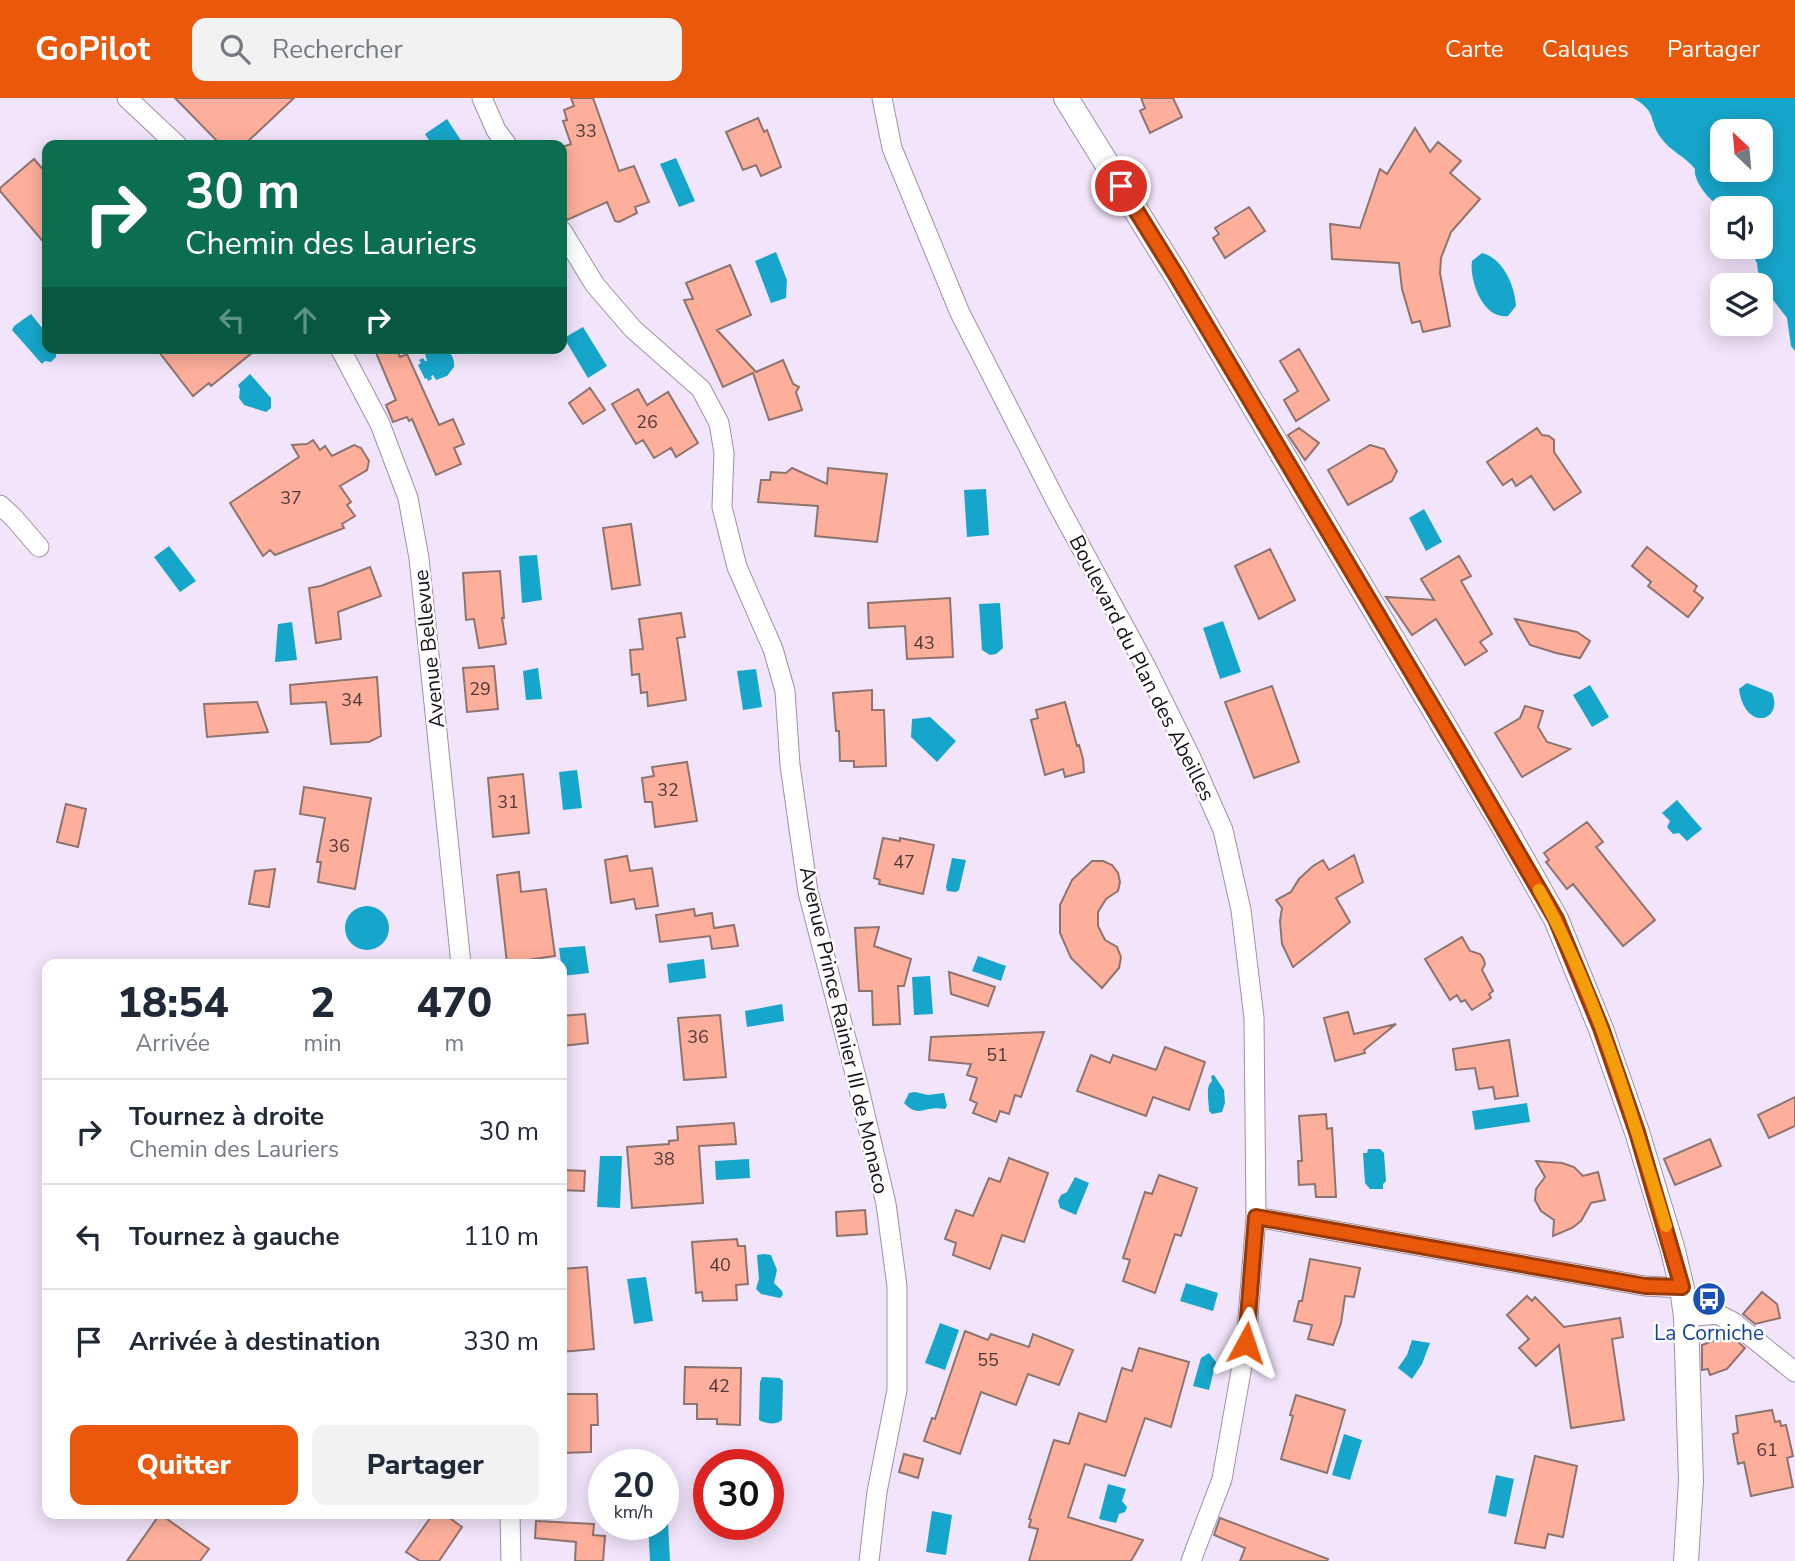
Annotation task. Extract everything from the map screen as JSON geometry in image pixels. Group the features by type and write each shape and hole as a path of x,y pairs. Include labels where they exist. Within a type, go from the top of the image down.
{"street":[{"path":"127,98 172,140"},
{"path":"482,98 503,140"},
{"name":"Boulevard du Plan des Abeilles","path":"882,98 892,148 960,313 1058,505 1145,664 1223,830 1241,910 1254,1018 1256,1217 1246,1343 1222,1479 1191,1561"},
{"path":"1066,98 1176,275 1556,919 1601,1028 1637,1132 1682,1287 1686,1317 1691,1481 1686,1561"},
{"name":"Avenue Prince Rainier III de Monaco","path":"567,239 595,285 633,329 701,389 719,423 724,453 722,506 737,567 773,649 785,691 790,765 808,892 883,1191 897,1286 897,1390 877,1492 869,1561"},
{"name":"Avenue Bellevue","path":"343,354 380,424 408,498 419,558 460,959"},
{"path":"0,505 39,547"},
{"path":"1256,1217 1645,1286 1682,1287"},
{"path":"1686,1317 1717,1314 1733,1322 1795,1372"},
{"path":"510,1519 511,1561"}],"water":[{"path":"1633,98 1795,98 1795,351 1791,346 1787,318 1773,300 1773,273 1759,273 1755,259 1773,259 1773,196 1710,198 1700,187 1695,169 1661,138 1646,108"},
{"path":"447,119 461,140 429,140 425,134"},
{"path":"676,158 695,201 679,207 660,164"},
{"path":"776,252 787,280 786,298 771,303 755,261"},
{"path":"1482,253 1502,267 1510,282 1516,306 1508,316 1491,312 1475,288 1472,261"},
{"path":"31,314 42,328 42,354 56,354 56,357 51,362 45,361 42,364 12,330"},
{"path":"583,327 607,366 588,378 567,343 567,336"},
{"path":"425,354 450,354 454,367 447,376 436,380 433,375 428,381 418,365 423,358 427,361"},
{"path":"250,374 271,398 271,408 266,412 244,405 239,398 238,385"},
{"path":"986,489 989,535 967,537 964,490"},
{"path":"1424,509 1442,542 1426,551 1409,518"},
{"path":"169,546 196,581 180,592 154,557"},
{"path":"537,555 542,600 522,603 519,556"},
{"path":"1000,603 1003,648 990,655 982,650 979,604"},
{"path":"1223,621 1241,672 1220,679 1203,628"},
{"path":"292,622 297,660 275,662 278,624"},
{"path":"538,668 542,699 526,700 523,671"},
{"path":"756,669 762,707 743,710 737,671"},
{"path":"1747,683 1772,693 1773,710 1768,716 1755,717 1748,712 1739,689"},
{"path":"1590,685 1609,717 1592,727 1573,695"},
{"path":"930,717 956,741 937,762 911,737 912,719"},
{"path":"577,770 582,808 563,810 559,772"},
{"path":"1677,800 1702,829 1687,841 1679,833 1673,834 1667,827 1670,821 1662,813"},
{"path":"952,858 966,860 959,890 956,892 947,891 946,887"},
{"path":"367,906 376,907 383,912 388,919 388,937 383,944 376,949 367,950 358,949 351,944 346,937 345,928 346,919 351,912 358,907"},
{"path":"585,946 589,973 567,975 567,959 560,959 559,948"},
{"path":"978,956 1006,966 1001,981 972,971"},
{"path":"704,959 706,978 669,983 667,964"},
{"path":"930,976 933,1014 914,1015 912,977"},
{"path":"782,1004 784,1021 747,1027 745,1011"},
{"path":"1214,1075 1224,1090 1225,1103 1222,1112 1212,1114 1209,1111 1208,1090 1211,1076"},
{"path":"909,1093 928,1095 944,1093 947,1106 945,1109 918,1111 909,1108 904,1103"},
{"path":"1527,1103 1530,1122 1475,1130 1472,1111"},
{"path":"1368,1149 1380,1149 1384,1153 1386,1181 1383,1189 1370,1189 1365,1183 1363,1153 1367,1153"},
{"path":"600,1156 622,1156 620,1208 597,1207"},
{"path":"749,1159 750,1178 716,1180 715,1161"},
{"path":"1075,1177 1089,1183 1076,1215 1060,1208 1058,1201 1061,1195 1067,1192"},
{"path":"757,1255 771,1255 777,1270 774,1283 782,1291 780,1298 761,1294 756,1289 759,1279"},
{"path":"646,1277 653,1321 634,1324 627,1279"},
{"path":"1186,1283 1218,1293 1213,1311 1180,1301"},
{"path":"940,1323 959,1330 945,1370 925,1363"},
{"path":"1412,1340 1430,1343 1422,1364 1412,1379 1398,1368 1407,1355"},
{"path":"1209,1353 1216,1362 1209,1390 1193,1386 1201,1358"},
{"path":"762,1377 780,1378 783,1381 782,1420 777,1423 759,1420"},
{"path":"1344,1434 1362,1440 1350,1480 1332,1475"},
{"path":"1496,1475 1514,1479 1506,1517 1488,1513"},
{"path":"1108,1484 1126,1489 1122,1501 1127,1507 1125,1512 1119,1514 1116,1523 1099,1519"},
{"path":"932,1511 952,1515 946,1555 926,1552"},
{"path":"649,1540 669,1540 670,1561 650,1561"}],"building":[{"path":"175,98 294,98 249,140 216,140"},
{"path":"571,98 593,98 619,171 634,166 649,202 635,207 637,213 619,222 615,221 607,202 567,220 567,145 571,144 563,121 567,120 564,110 574,106"},
{"path":"1141,98 1173,98 1182,117 1150,133 1140,111 1145,108"},
{"path":"758,118 764,132 767,130 781,167 761,176 756,165 743,170 726,132"},
{"path":"1415,128 1430,152 1438,142 1461,161 1450,173 1480,199 1451,232 1441,258 1440,273 1450,326 1423,332 1420,321 1412,323 1402,289 1399,263 1332,259 1330,224 1360,228 1380,169 1387,174"},
{"path":"34,159 42,168 42,240 0,191 0,188"},
{"path":"1249,207 1265,231 1225,258 1213,238 1219,234 1215,228"},
{"path":"730,265 751,315 717,330 756,372 783,360 793,384 799,387 796,392 802,410 769,420 753,373 723,387 684,300 693,299 686,283"},
{"path":"1299,349 1329,400 1296,421 1284,400 1298,391 1280,361"},
{"path":"161,354 251,354 211,386 209,383 193,396"},
{"path":"377,354 399,354 400,357 407,354 439,425 453,419 464,444 454,448 461,464 436,475 412,419 409,421 407,417 393,422 386,405 396,400"},
{"path":"590,388 605,410 583,424 569,403"},
{"path":"638,389 647,405 668,392 698,443 676,457 671,448 654,458 643,440 636,444 612,404"},
{"path":"1299,428 1319,443 1305,460 1288,435"},
{"path":"1537,428 1542,435 1554,440 1554,452 1581,492 1554,510 1531,476 1516,486 1512,479 1503,485 1487,462"},
{"path":"313,440 320,450 325,446 332,456 354,445 361,448 369,461 367,470 340,486 351,502 347,505 355,516 342,524 344,528 275,555 270,550 263,556 230,503 299,457 292,445 307,444"},
{"path":"1370,445 1384,449 1397,471 1392,481 1348,505 1328,470"},
{"path":"792,468 827,484 828,468 887,474 877,542 815,536 818,506 758,502 761,480 770,480 771,472 786,473"},
{"path":"631,524 640,585 612,589 603,528"},
{"path":"1647,547 1697,586 1694,591 1703,598 1688,617 1648,586 1651,582 1632,566"},
{"path":"1270,549 1295,600 1259,619 1235,566"},
{"path":"1459,556 1471,576 1461,581 1492,634 1480,642 1487,651 1465,665 1436,619 1412,635 1386,597 1434,600 1421,579"},
{"path":"370,567 381,596 338,612 341,639 316,643 309,588"},
{"path":"500,571 506,644 479,648 474,619 466,620 463,573"},
{"path":"950,598 953,657 907,659 905,626 869,628 868,603"},
{"path":"681,613 685,637 677,638 686,700 648,706 647,692 641,693 639,674 632,675 630,650 643,649 639,619"},
{"path":"1515,619 1577,632 1590,641 1580,658 1556,653 1530,645"},
{"path":"494,666 498,709 467,712 463,668"},
{"path":"377,677 381,736 369,742 331,744 326,702 291,704 290,685"},
{"path":"1272,686 1299,762 1254,778 1225,702"},
{"path":"872,690 872,710 884,710 886,766 854,767 854,761 840,761 833,693"},
{"path":"257,702 268,732 207,737 204,704"},
{"path":"1065,702 1083,759 1084,772 1065,777 1063,769 1045,775 1031,720 1038,718 1036,710"},
{"path":"1525,706 1543,711 1538,727 1547,742 1570,749 1522,777 1495,733 1520,718"},
{"path":"687,762 697,821 655,827 652,802 645,802 642,778 654,776 652,767"},
{"path":"523,774 529,833 493,837 488,778"},
{"path":"304,787 371,798 355,889 318,882 321,862 317,862 325,818 300,814"},
{"path":"66,804 86,809 78,847 57,842"},
{"path":"1587,822 1603,842 1596,847 1655,920 1623,946 1573,884 1567,889 1546,862 1549,860 1544,853"},
{"path":"883,838 900,841 900,838 934,845 923,894 879,884 880,880 874,878"},
{"path":"1354,855 1363,882 1336,898 1350,922 1293,967 1282,944 1282,908 1276,900 1291,892 1299,879 1323,860 1329,870"},
{"path":"627,856 630,871 652,868 658,906 636,909 634,899 611,903 605,860"},
{"path":"1092,861 1103,861 1112,865 1120,882 1118,891 1106,899 1098,912 1098,926 1105,940 1117,947 1121,957 1119,968 1102,988 1071,958 1060,933 1060,905 1072,880"},
{"path":"275,869 269,907 249,904 255,871"},
{"path":"519,872 521,892 546,889 555,956 507,959 497,875"},
{"path":"694,909 695,916 712,913 714,928 734,925 738,946 712,949 710,936 660,942 656,915"},
{"path":"879,927 874,946 911,959 904,986 898,986 900,1024 873,1025 872,991 859,991 855,928"},
{"path":"1462,937 1470,951 1483,958 1485,964 1482,970 1493,991 1489,994 1491,998 1472,1010 1465,1000 1461,1002 1457,995 1450,1000 1425,959"},
{"path":"949,972 995,987 988,1006 951,994"},
{"path":"1348,1012 1354,1034 1396,1024 1364,1050 1365,1053 1335,1061 1324,1018"},
{"path":"585,1014 588,1043 567,1045 567,1016"},
{"path":"720,1015 726,1077 684,1080 678,1018"},
{"path":"1044,1032 1021,1097 1015,1095 1009,1114 1000,1111 996,1122 973,1113 977,1103 970,1100 977,1078 967,1075 971,1064 929,1060 931,1037"},
{"path":"1509,1040 1518,1096 1495,1099 1493,1087 1479,1089 1475,1068 1456,1070 1453,1049"},
{"path":"1165,1047 1205,1062 1189,1110 1153,1097 1146,1116 1077,1091 1091,1055 1110,1063 1113,1055 1156,1070"},
{"path":"1795,1097 1795,1126 1769,1138 1758,1115"},
{"path":"1326,1114 1327,1129 1332,1128 1336,1197 1316,1197 1315,1184 1299,1185 1298,1161 1302,1161 1299,1116"},
{"path":"734,1123 736,1144 699,1146 703,1203 632,1208 627,1147 669,1144 669,1141 678,1140 677,1127"},
{"path":"1710,1139 1721,1166 1675,1185 1664,1159"},
{"path":"1009,1158 1048,1173 1024,1242 1002,1235 990,1269 953,1255 956,1243 945,1239 956,1210 973,1216 989,1178 1000,1182"},
{"path":"1536,1161 1562,1163 1574,1167 1583,1176 1598,1172 1605,1200 1591,1203 1581,1221 1553,1236 1554,1220 1541,1211 1535,1200 1536,1189 1545,1177"},
{"path":"567,1170 585,1171 584,1191 567,1190"},
{"path":"1159,1175 1197,1188 1181,1236 1175,1234 1155,1293 1123,1281 1130,1260 1123,1258 1145,1192 1152,1194"},
{"path":"865,1210 867,1234 837,1236 836,1212"},
{"path":"737,1239 738,1246 745,1246 748,1284 736,1285 737,1300 703,1301 702,1292 696,1293 692,1242"},
{"path":"1310,1259 1360,1268 1354,1297 1345,1296 1341,1323 1333,1345 1308,1339 1312,1325 1294,1321 1299,1301 1302,1301"},
{"path":"587,1267 594,1349 567,1352 567,1269"},
{"path":"1762,1292 1777,1304 1780,1318 1755,1324 1743,1314"},
{"path":"1527,1296 1532,1301 1535,1297 1564,1327 1620,1318 1623,1337 1612,1339 1624,1420 1571,1428 1559,1345 1536,1366 1519,1348 1529,1339 1507,1315"},
{"path":"965,1331 988,1340 991,1334 1029,1347 1033,1334 1073,1350 1059,1385 1028,1374 1016,1405 981,1392 960,1454 924,1441 932,1418 935,1419"},
{"path":"1730,1335 1745,1348 1727,1369 1710,1375 1708,1369 1702,1370 1702,1345"},
{"path":"1139,1348 1189,1362 1171,1427 1145,1418 1125,1476 1085,1464 1068,1517 1143,1540 1131,1561 1029,1561 1038,1529 1029,1527 1029,1519 1054,1440 1069,1444 1079,1413 1106,1422 1122,1368 1132,1371"},
{"path":"685,1367 741,1368 740,1425 717,1424 717,1419 697,1419 697,1404 684,1404"},
{"path":"567,1394 597,1394 598,1425 591,1425 591,1449 588,1449 588,1452 567,1453"},
{"path":"1296,1395 1345,1410 1327,1473 1281,1459"},
{"path":"1772,1410 1775,1422 1780,1421 1781,1426 1786,1425 1793,1456 1787,1458 1793,1487 1751,1496 1744,1462 1738,1464 1733,1434 1738,1433 1736,1416"},
{"path":"904,1454 923,1459 918,1478 899,1472"},
{"path":"1535,1456 1577,1466 1563,1537 1548,1534 1545,1548 1515,1543"},
{"path":"1220,1518 1328,1559 1240,1561 1245,1548 1214,1535"},
{"path":"156,1519 167,1519 209,1549 200,1561 127,1561"},
{"path":"429,1519 451,1519 462,1527 439,1561 420,1561 406,1552"},
{"path":"536,1521 588,1524 588,1540 605,1540 603,1561 575,1561 576,1542 535,1538"}],"slow traffic":[{"path":"1539,890 1556,919 1601,1028 1666,1226"}],"place":[{"name":"La Corniche","path":"1709,1299"}],"route":[{"path":"1121,186 1504,827 1556,919 1601,1028 1637,1132 1682,1287 1645,1286 1256,1217 1246,1343"}]}
